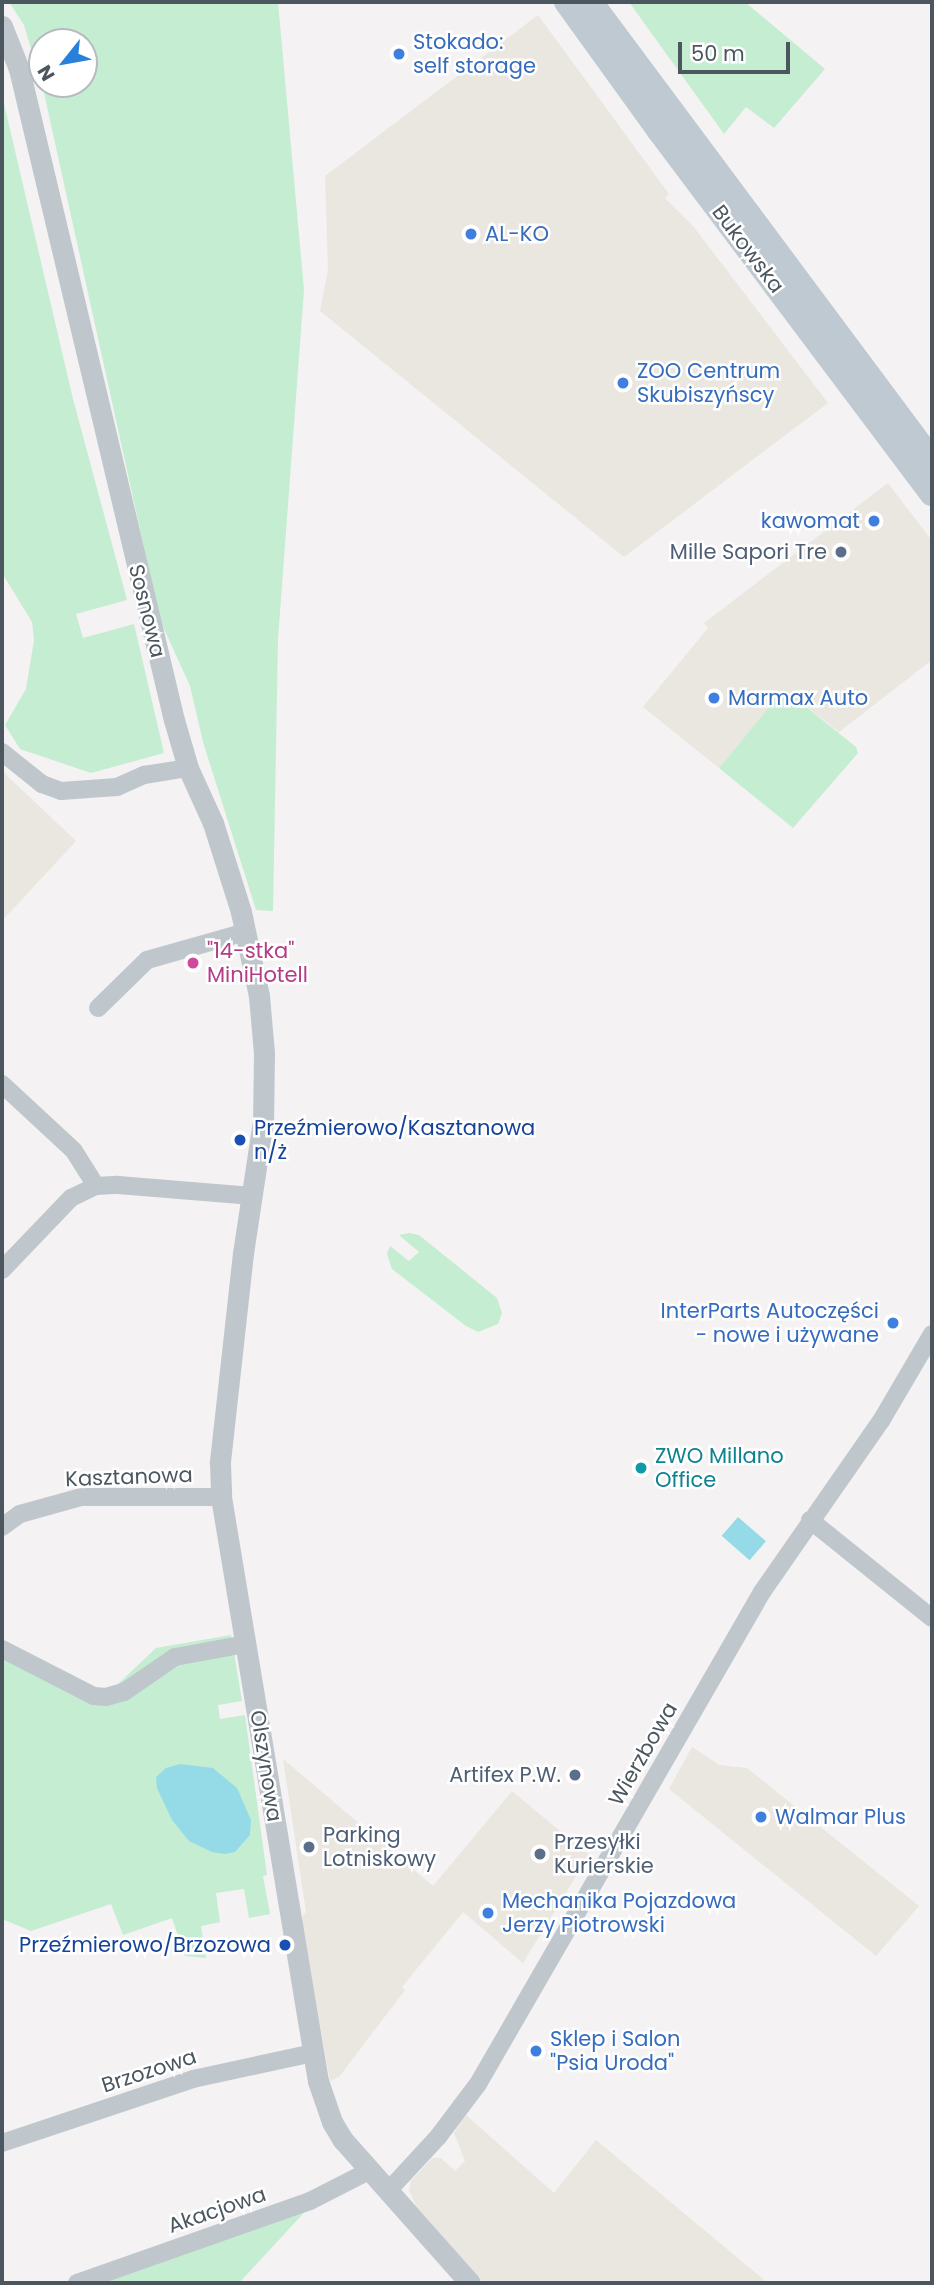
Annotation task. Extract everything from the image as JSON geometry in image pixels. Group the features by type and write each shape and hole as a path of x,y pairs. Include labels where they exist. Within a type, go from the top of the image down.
{"main road":[{"name":"Bukowska","path":"566,2 666,140 932,494"},
{"name":"Bukowska","path":"591,2 932,460"}],"street":[{"name":"Sosnowa","path":"2,26 19,69 119,496 188,768 213,823 246,932 261,1011 265,1096 253,1196"},
{"path":"2,752 42,784 61,791 117,787 144,775 188,768"},
{"path":"98,1008 147,960 246,932"},
{"path":"2,1084 74,1151 96,1186"},
{"path":"2,1269 71,1198 96,1186 118,1185 253,1196"},
{"name":"Olszynowa","path":"253,1196 245,1233 222,1449 221,1497 313,2053 332,2122 369,2171 470,2283"},
{"name":"Wierzbowa","path":"388,2191 438,2137 478,2084 762,1592 900,1393 932,1334"},
{"name":"Kasztanowa","path":"2,1527 20,1514 81,1497 221,1497"},
{"path":"810,1520 932,1618"},
{"path":"2,1648 93,1696 106,1697 124,1692 175,1657 246,1644"},
{"name":"Brzozowa","path":"2,2143 193,2079 313,2053"},
{"name":"Akacjowa","path":"77,2283 310,2201 369,2171"}],"shaded area":[{"path":"538,15 669,194 665,198 693,226 828,403 624,557 320,311 328,269 325,176"},
{"path":"888,483 932,541 932,660 839,732 784,689 719,768 643,707 708,628 704,623"},
{"path":"2,771 76,841 2,921"},
{"path":"692,1747 719,1765 747,1768 919,1906 876,1956 669,1789"},
{"path":"283,1759 433,1886 512,1791 589,1855 523,1963 463,1912 402,1987 405,1990 339,2077 330,2081 301,1918 306,1912"},
{"path":"466,2115 554,2193 596,2140 768,2283 484,2283 417,2207 409,2191 411,2181 432,2158 441,2158 455,2171 465,2161 454,2133"}],"green space":[{"path":"9,2 278,2 304,290 278,639 273,911 256,910 203,742 190,686 160,620 45,98 98,98 98,28 28,28 28,39 24,25"},
{"path":"629,2 745,2 825,69 774,128 746,107 724,134"},
{"path":"2,95 73,399 127,600 76,614 83,638 134,624 164,753 91,773 20,749 5,725 26,689 34,640 32,622 2,573"},
{"path":"784,689 856,747 858,753 793,828 719,768"},
{"path":"399,1235 419,1235 497,1298 502,1313 498,1324 478,1332 466,1326 392,1269 387,1254 390,1246 409,1261 419,1252"},
{"path":"231,1635 242,1701 218,1705 220,1719 245,1715 267,1875 263,1876 270,1914 249,1918 244,1889 216,1893 220,1922 201,1926 206,1958 185,1956 172,1918 123,1935 111,1904 31,1931 2,1919 2,1656 100,1701 156,1648"},
{"path":"312,2204 239,2283 97,2283"}],"water":[{"path":"738,1517 766,1541 750,1560 722,1536"},
{"path":"180,1764 213,1768 237,1788 251,1820 250,1835 235,1852 212,1852 189,1841 172,1820 157,1788 156,1777 166,1768"}],"place":[{"name":"Stokado: self storage","path":"399,54"},
{"name":"AL-KO","path":"471,234"},
{"name":"ZOO Centrum Skubiszyńscy","path":"623,383"},
{"name":"kawomat","path":"874,521"},
{"name":"Mille Sapori Tre","path":"841,552"},
{"name":"Marmax Auto","path":"714,698"},
{"name":"\"14-stka\" MiniHotell","path":"193,963"},
{"name":"Przeźmierowo/Kasztanowa n/ż","path":"240,1140"},
{"name":"InterParts Autoczęści - nowe i używane","path":"893,1323"},
{"name":"ZWO Millano Office","path":"641,1468"},
{"name":"Artifex P.W.","path":"575,1775"},
{"name":"Walmar Plus","path":"761,1817"},
{"name":"Parking Lotniskowy","path":"309,1847"},
{"name":"Przesyłki Kurierskie","path":"540,1854"},
{"name":"Mechanika Pojazdowa Jerzy Piotrowski","path":"488,1913"},
{"name":"Przeźmierowo/Brzozowa","path":"285,1945"},
{"name":"Sklep i Salon \"Psia Uroda\"","path":"536,2051"}]}
